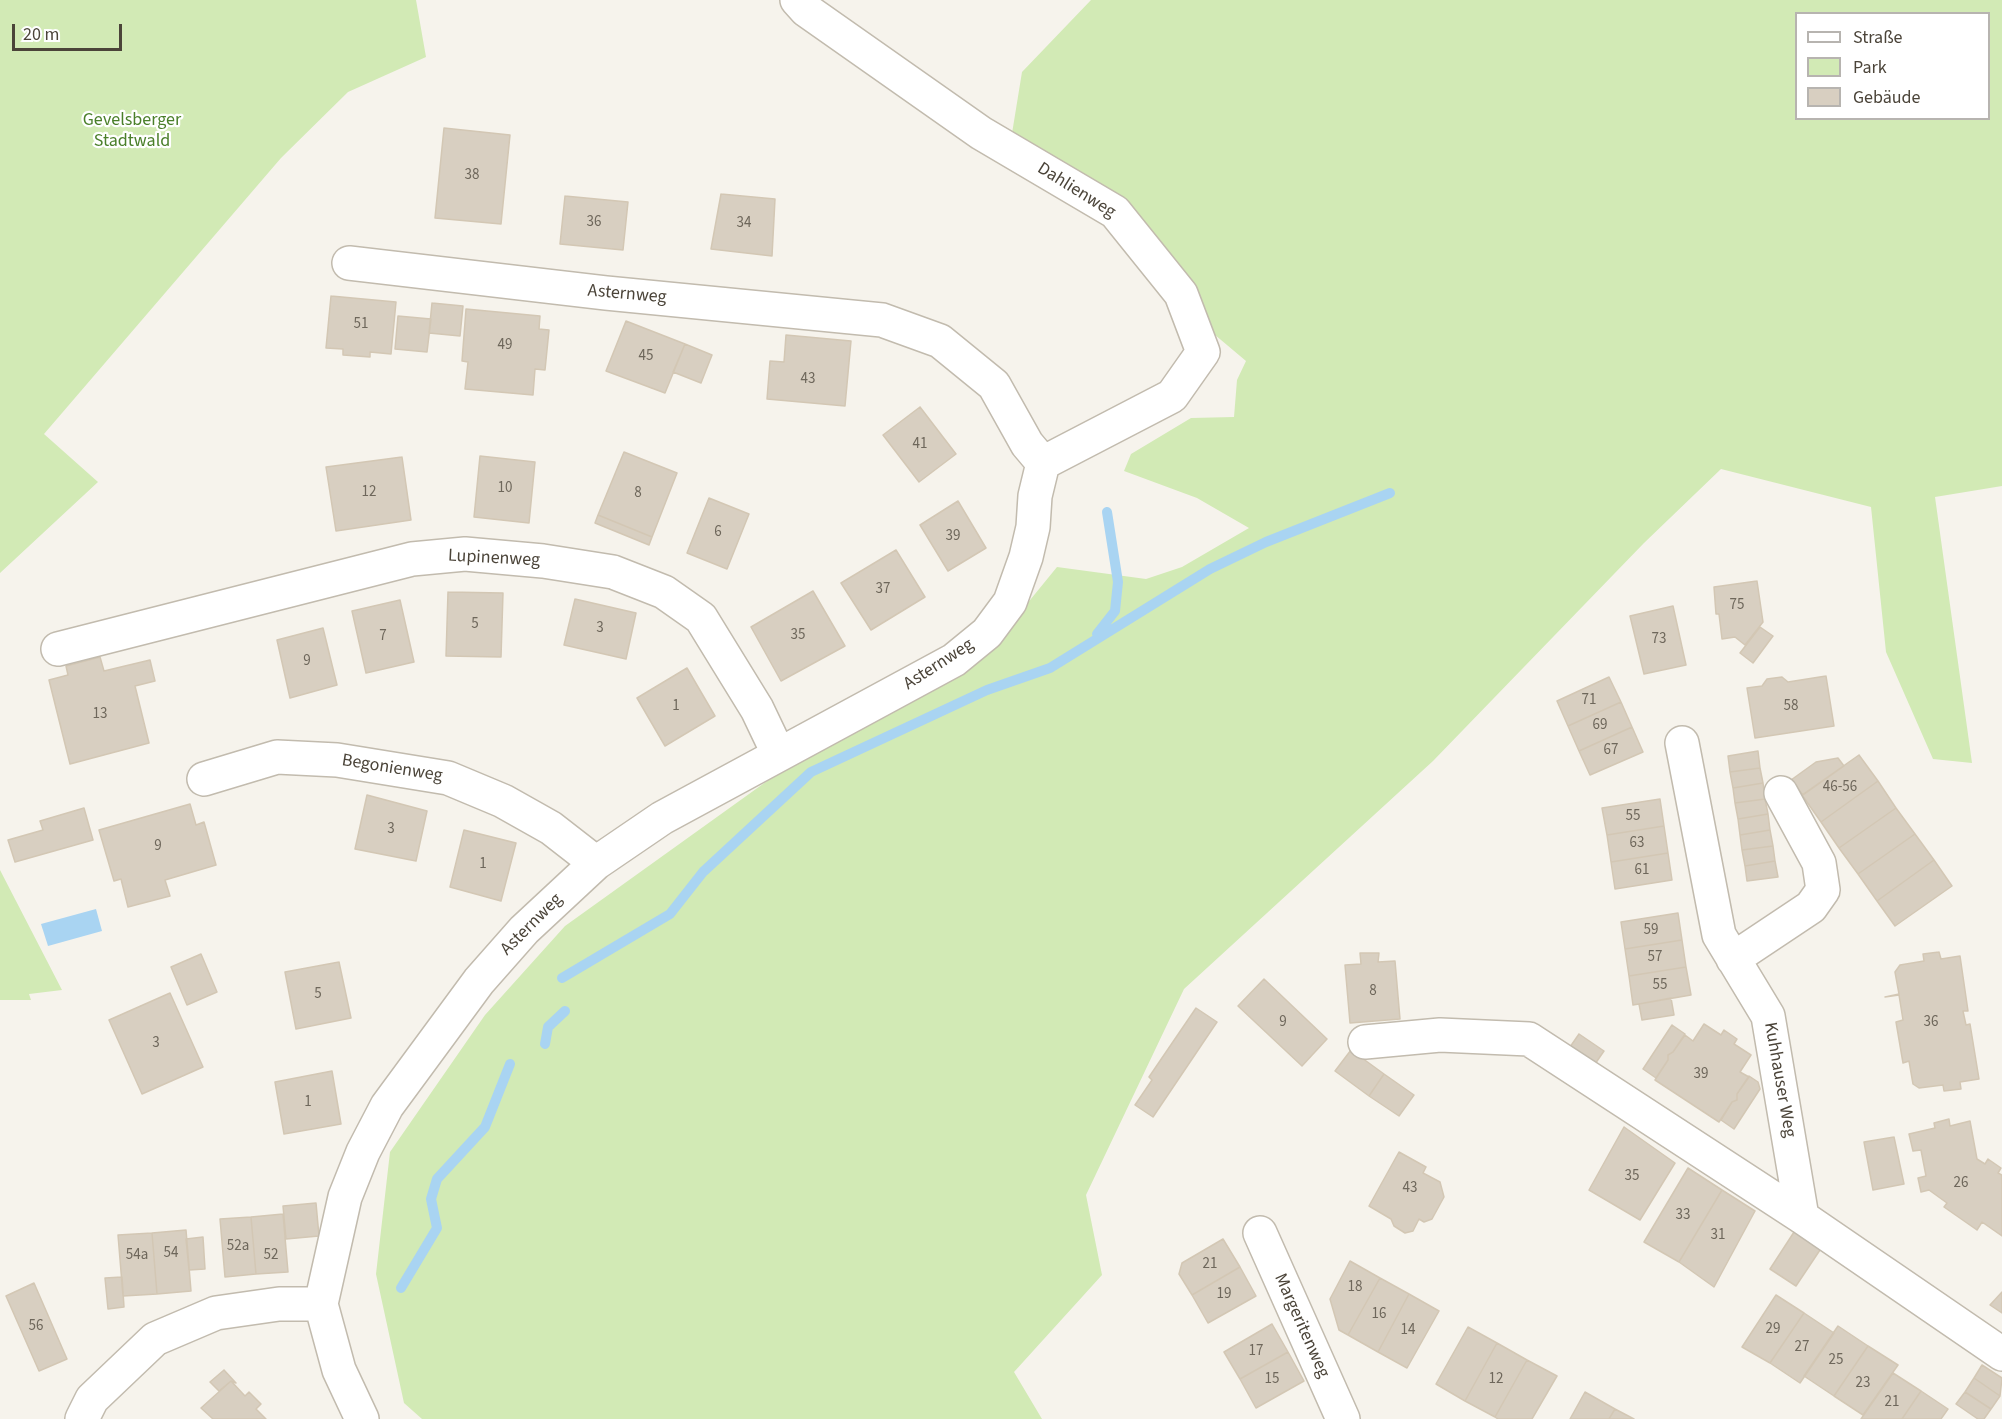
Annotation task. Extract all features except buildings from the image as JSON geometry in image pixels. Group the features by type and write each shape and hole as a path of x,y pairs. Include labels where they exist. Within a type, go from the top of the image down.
{"street":[{"name":"Dahlienweg","path":"796,0 806,10 981,133 1115,212 1180,294 1203,352 1172,396 1043,464"},
{"name":"Asternweg","path":"321,1304 345,1197 363,1152 387,1106 479,981 524,930 596,863 662,818 778,753 869,708 954,660 987,633 1010,602 1026,557 1033,527 1035,496 1043,464 1027,444 1012,412 994,385 940,341 882,320 606,294 349,263"},
{"name":"Lupinenweg","path":"58,649 412,560 465,554 543,561 613,572 664,592 701,618 757,709 778,753"},
{"name":"Kuhhauser Weg","path":"1682,743 1719,935 1768,1016 1802,1217"},
{"name":"Begonienweg","path":"204,779 276,757 338,760 448,778 503,801 551,828 596,863"},
{"path":"1733,959 1811,907 1823,890 1819,863 1781,793"},
{"path":"1365,1042 1440,1035 1529,1039 1802,1217 2002,1354"},
{"name":"Margeritenweg","path":"1260,1233 1343,1419"},
{"path":"82,1419 92,1399 155,1339 216,1313 279,1304 321,1304 339,1370 362,1419"}],"green space":[{"name":"Gevelsberger Stadtwald","path":"0,0 416,0 426,57 348,92 281,158 44,434 98,482 0,573"},
{"path":"1091,0 2002,0 2002,486 1935,497 1972,763 1933,759 1886,652 1871,507 1721,469 1644,543 1433,761 1184,989 1086,1195 1102,1275 1014,1372 1042,1419 422,1419 404,1403 376,1274 390,1152 485,1015 565,926 795,761 1026,605 1057,567 1146,579 1182,567 1249,528 1197,498 1124,471 1131,454 1191,418 1234,417 1237,380 1246,361 1202,324 1135,238 1008,158 1022,72"},
{"path":"0,870 62,990 29,994 31,1000 0,1000"}],"water":[{"path":"96,909 102,931 48,946 41,924"}],"waterway":[{"path":"562,978 670,914 703,872 811,772 987,690 1050,668 1210,569 1266,542 1390,493"},
{"path":"1097,634 1115,611 1118,582 1107,512"},
{"path":"545,1044 548,1027 565,1011"},
{"path":"401,1288 437,1228 431,1199 437,1179 485,1127 510,1064"}]}
